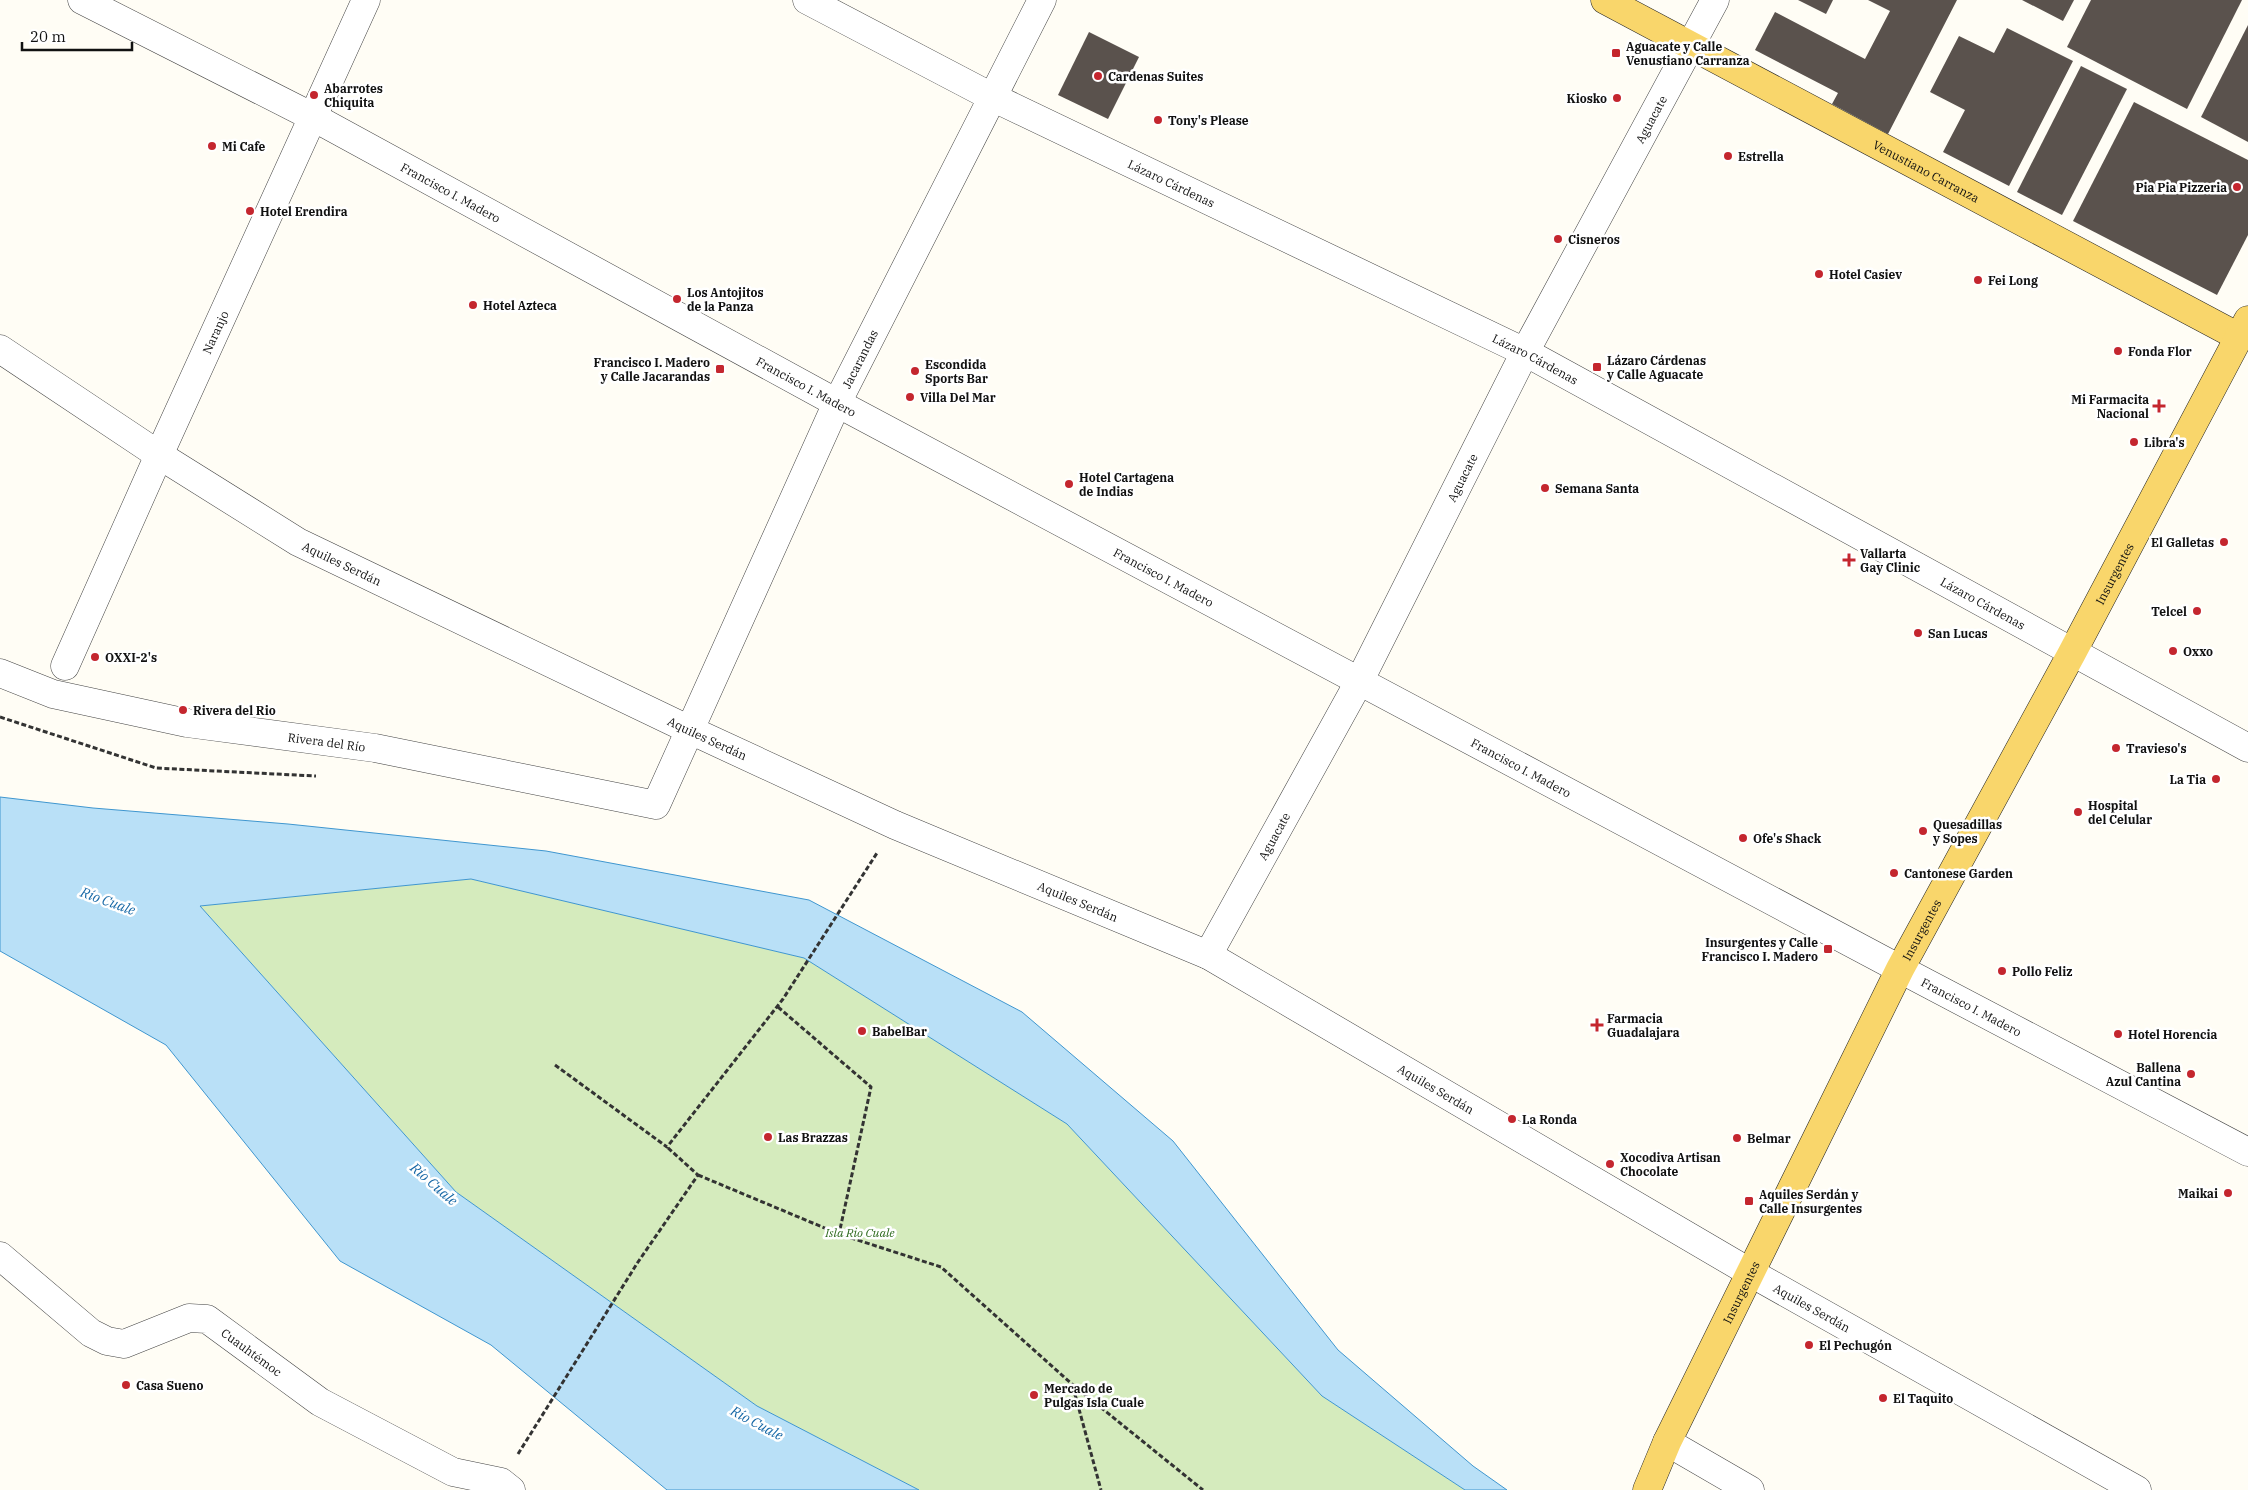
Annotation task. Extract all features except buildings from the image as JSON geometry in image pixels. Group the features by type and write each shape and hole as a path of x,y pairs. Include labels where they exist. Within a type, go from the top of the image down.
{"main road":[{"name":"Venustiano Carranza","path":"1605,0 2245,333"},
{"name":"Insurgentes","path":"1649,1484 1667,1442 1900,970 2245,333"}],"street":[{"name":"Francisco I. Madero","path":"82,0 313,117 837,403 1360,680 1900,970 2248,1152"},
{"name":"Naranjo","path":"65,666 159,454 366,0"},
{"name":"Lázaro Cárdenas","path":"807,0 992,97 1525,352 2248,748"},
{"name":"Jacarandas","path":"656,805 837,403 1042,0"},
{"name":"Aguacate","path":"1208,955 1360,680 1525,352 1715,0"},
{"name":"Aquiles Serdán","path":"0,349 159,454 298,542 690,730 895,825 1208,955 1751,1273 2137,1490"},
{"name":"Rivera del Río","path":"0,673 53,694 187,724 376,748 656,805"},
{"name":"Cuauhtémoc","path":"0,1256 91,1333 107,1341 124,1344 188,1318 207,1319 320,1402 453,1472 501,1482 510,1490"},
{"path":"1667,1442 1750,1490"}],"path":[{"path":"667,1147 778,1007 895,825"},
{"path":"778,1007 871,1087 840,1234"},
{"path":"555,1065 667,1147 698,1175 840,1234 941,1267 1073,1385 1203,1490"},
{"path":"513,1462 638,1262 698,1175"},
{"path":"1073,1385 1101,1490"}],"green space":[{"name":"Isla Rio Cuale","path":"471,879 804,958 1067,1124 1322,1396 1465,1490 919,1490 757,1406 456,1192 200,906"}],"water":[{"name":"Río Cuale","path":"0,797 93,808 288,824 546,851 809,900 1022,1012 1173,1141 1338,1350 1473,1466 1507,1490 1465,1490 1322,1396 1067,1124 804,958 471,879 200,906 456,1192 757,1406 919,1490 667,1490 491,1345 340,1261 166,1045 0,951"}],"place":[{"name":"Aguacate y Calle Venustiano Carranza","path":"1616,53"},
{"name":"Cardenas Suites","path":"1098,76"},
{"name":"Abarrotes Chiquita","path":"314,95"},
{"name":"Kiosko","path":"1617,98"},
{"name":"Tony's Please","path":"1158,120"},
{"name":"Mi Cafe","path":"212,146"},
{"name":"Estrella","path":"1728,156"},
{"name":"Pia Pia Pizzeria","path":"2237,187"},
{"name":"Hotel Erendira","path":"250,211"},
{"name":"Cisneros","path":"1558,239"},
{"name":"Hotel Casiev","path":"1819,274"},
{"name":"Fei Long","path":"1978,280"},
{"name":"Los Antojitos de la Panza","path":"677,299"},
{"name":"Hotel Azteca","path":"473,305"},
{"name":"Fonda Flor","path":"2118,351"},
{"name":"Lázaro Cárdenas y Calle Aguacate","path":"1597,367"},
{"name":"Francisco I. Madero y Calle Jacarandas","path":"720,369"},
{"name":"Escondida Sports Bar","path":"915,371"},
{"name":"Villa Del Mar","path":"910,397"},
{"name":"Mi Farmacita Nacional","path":"2159,406"},
{"name":"Libra's","path":"2134,442"},
{"name":"Hotel Cartagena de Indias","path":"1069,484"},
{"name":"Semana Santa","path":"1545,488"},
{"name":"El Galletas","path":"2224,542"},
{"name":"Vallarta Gay Clinic","path":"1849,560"},
{"name":"Telcel","path":"2197,611"},
{"name":"San Lucas","path":"1918,633"},
{"name":"Oxxo","path":"2173,651"},
{"name":"OXXI-2's","path":"95,657"},
{"name":"Rivera del Rio","path":"183,710"},
{"name":"Travieso's","path":"2116,748"},
{"name":"La Tia","path":"2216,779"},
{"name":"Hospital del Celular","path":"2078,812"},
{"name":"Quesadillas y Sopes","path":"1923,831"},
{"name":"Ofe's Shack","path":"1743,838"},
{"name":"Cantonese Garden","path":"1894,873"},
{"name":"Insurgentes y Calle Francisco I. Madero","path":"1828,949"},
{"name":"Pollo Feliz","path":"2002,971"},
{"name":"Farmacia Guadalajara","path":"1597,1025"},
{"name":"BabelBar","path":"862,1031"},
{"name":"Hotel Horencia","path":"2118,1034"},
{"name":"Ballena Azul Cantina","path":"2191,1074"},
{"name":"La Ronda","path":"1512,1119"},
{"name":"Las Brazzas","path":"768,1137"},
{"name":"Belmar","path":"1737,1138"},
{"name":"Xocodiva Artisan Chocolate","path":"1610,1164"},
{"name":"Maikai","path":"2228,1193"},
{"name":"Aquiles Serdán y Calle Insurgentes","path":"1749,1201"},
{"name":"El Pechugón","path":"1809,1345"},
{"name":"Casa Sueno","path":"126,1385"},
{"name":"Mercado de Pulgas Isla Cuale","path":"1034,1395"},
{"name":"El Taquito","path":"1883,1398"}]}
